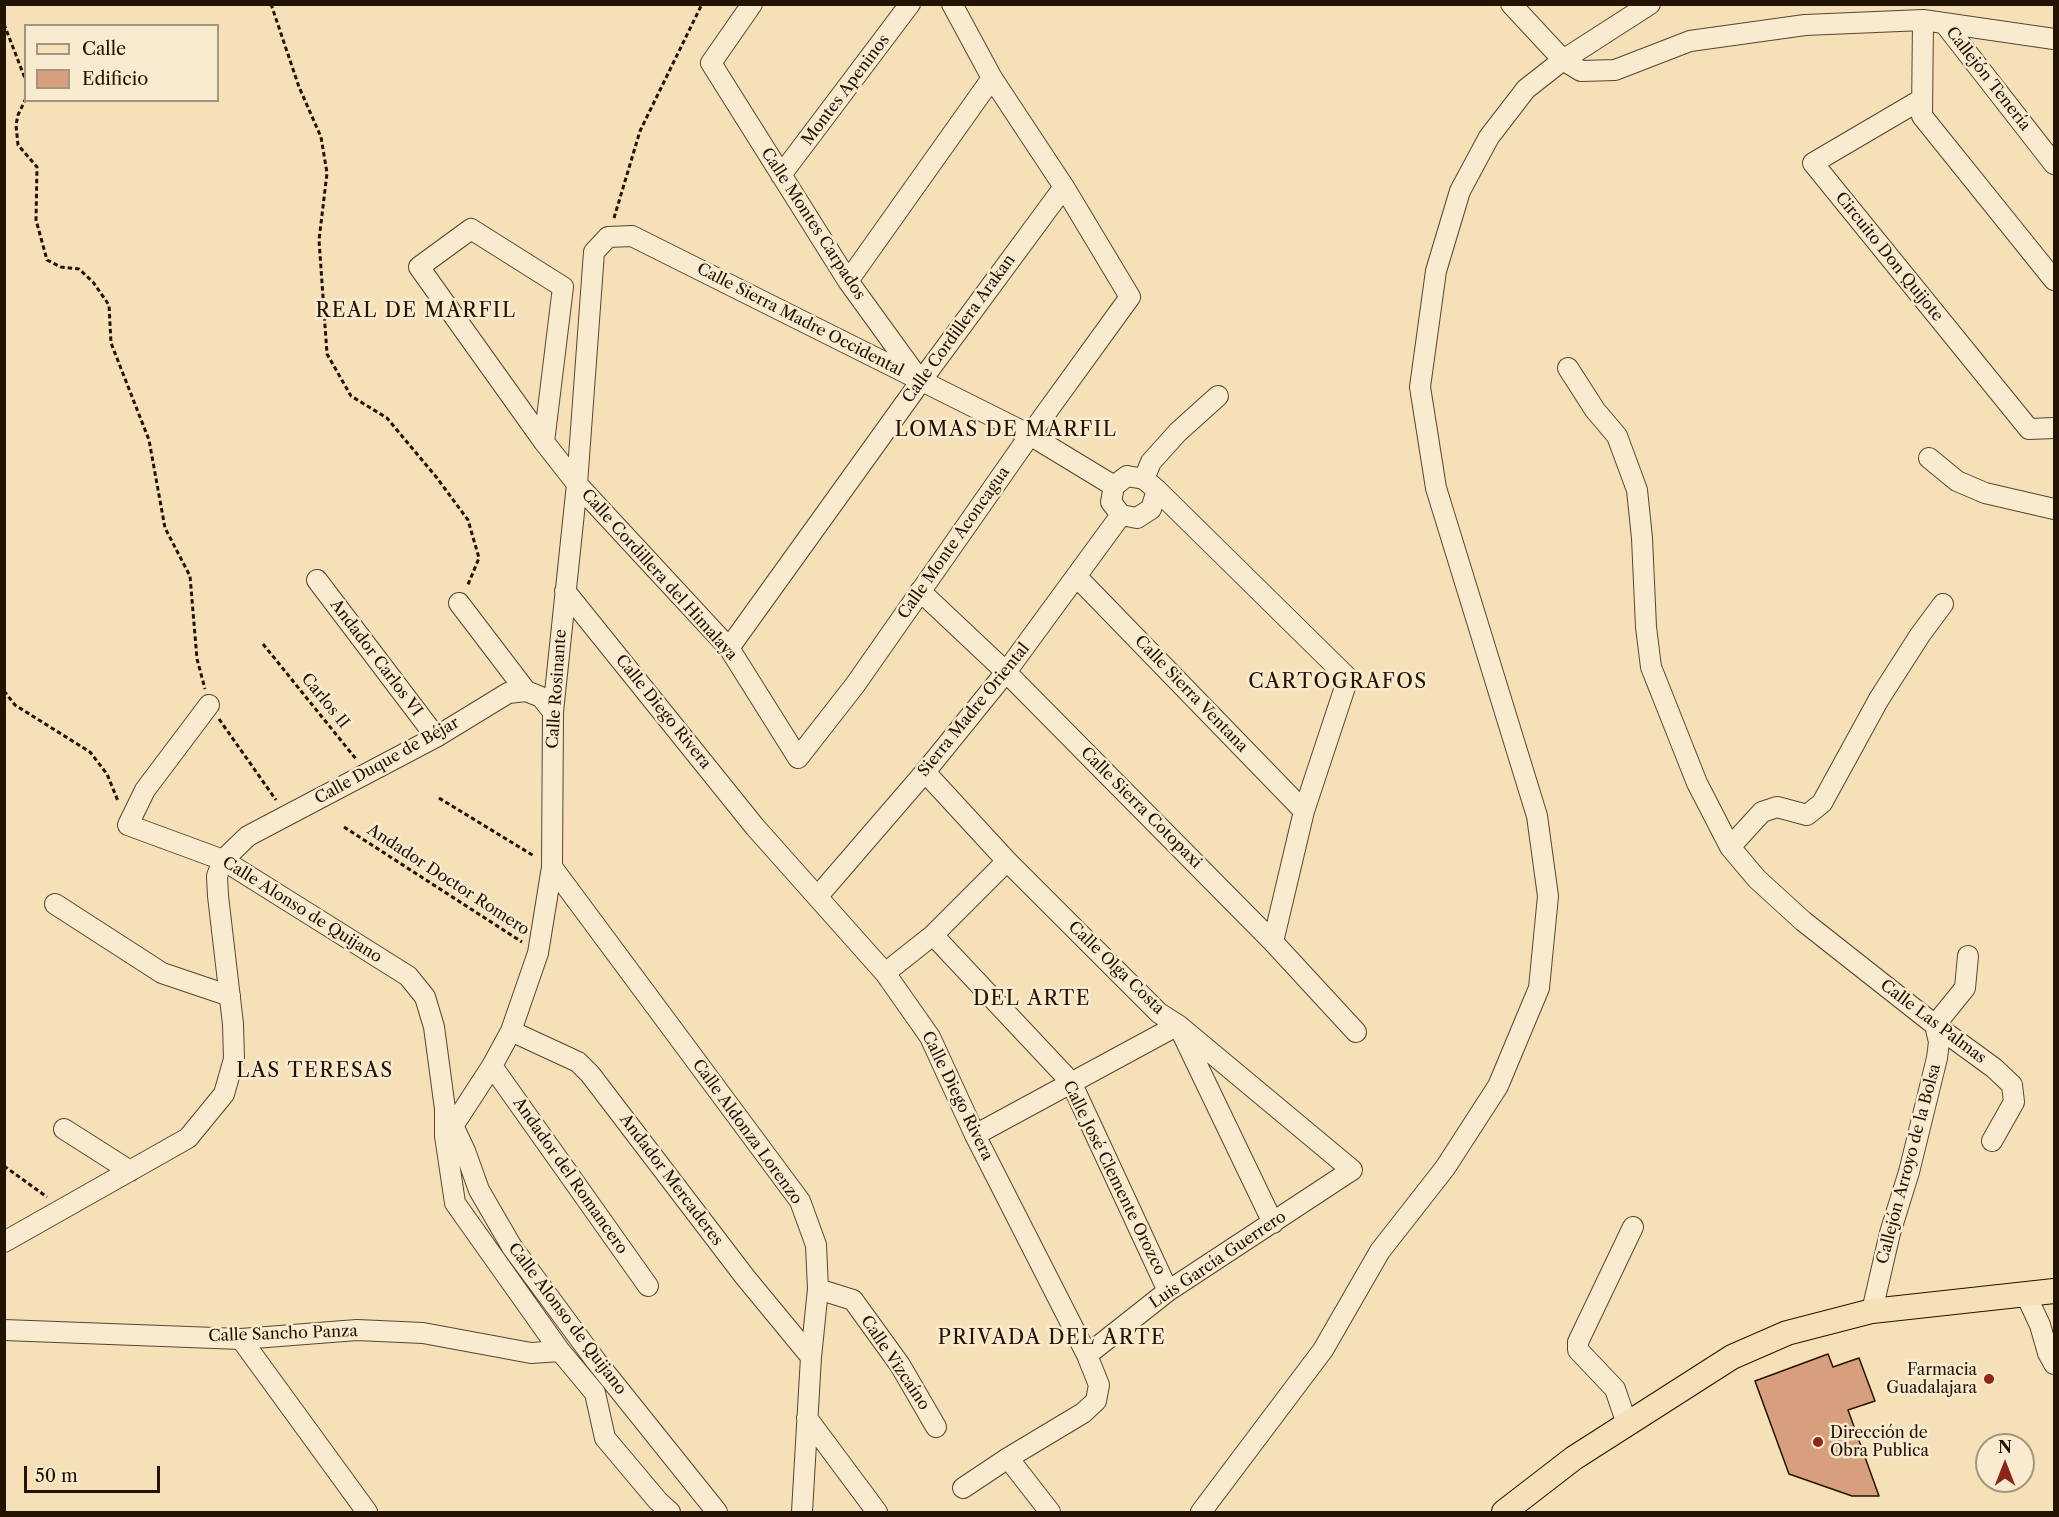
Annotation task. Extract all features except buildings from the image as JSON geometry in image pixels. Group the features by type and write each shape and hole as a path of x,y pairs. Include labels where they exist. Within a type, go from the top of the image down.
{"main road":[{"path":"1504,1512 1574,1458 1732,1357 1787,1332 1872,1311 2046,1293"}],"street":[{"name":"Calle Montes Carpados","path":"752,4 711,63 848,281 921,381"},
{"name":"Montes Apeninos","path":"782,175 910,4"},
{"path":"951,4 992,78 1064,187"},
{"path":"1201,1512 1323,1350 1380,1251 1445,1168 1475,1122 1498,1086 1539,988 1548,896 1537,816 1436,488 1420,387 1436,271 1460,191 1489,137 1526,89 1563,60 1650,4"},
{"path":"1517,7 1563,60 1581,71 1615,70 1690,41 1805,25 1923,20 2055,39"},
{"path":"1923,20 1922,116 2055,280"},
{"name":"Callejón Tenería","path":"1944,23 2055,164"},
{"path":"848,281 992,78"},
{"name":"Circuito Don Quijote","path":"1922,99 1813,163 2029,429 2055,428"},
{"name":"Calle Monte Aconcagua","path":"798,758 855,685 1130,297 1064,187"},
{"name":"Calle Cordillera Arakan","path":"729,648 1064,187"},
{"name":"Calle Cordillera del Himalaya","path":"544,442 563,287 471,229 419,267 544,442 577,484 729,648 798,758"},
{"name":"Calle Sierra Madre Occidental","path":"608,237 632,236 1030,435 1114,486"},
{"name":"Calle Rosinante","path":"448,1124 492,1066 511,1030 538,953 552,867 553,712 577,484 594,252 608,237"},
{"path":"1568,368 1595,410 1617,436 1637,490 1646,627 1651,667 1697,783 1730,847 1762,812 1777,807 1807,815 1822,803 1880,699 1920,634 1943,604"},
{"path":"1218,396 1178,432 1151,462 1151,484 1151,509 1137,518 1121,515 1111,502 1114,486 1127,476 1151,484 1348,678 1305,811 1273,942"},
{"path":"1929,458 1957,481 1985,494 2055,509"},
{"name":"Sierra Madre Oriental","path":"818,896 925,772 1006,672 1121,515"},
{"name":"Calle Sierra Ventana","path":"1077,577 1305,811"},
{"name":"Andador Carlos VI","path":"317,580 436,737"},
{"name":"Calle Diego Rivera","path":"566,591 755,827 885,973 930,1037 975,1135 1087,1355 1099,1385 1096,1401 1083,1413 963,1488"},
{"name":"Calle Sierra Cotopaxi","path":"920,591 1006,672 1273,942 1356,1032"},
{"path":"459,603 526,691 541,697 553,712"},
{"name":"Calle Duque de Béjar","path":"223,860 248,836 436,737 508,693 526,691"},
{"path":"128,825 146,790 209,705"},
{"name":"Calle Olga Costa","path":"925,772 1007,861 1159,1012 1178,1025 1352,1170"},
{"name":"Calle Alonso de Quijano","path":"128,825 223,860 408,976 425,997 434,1027 448,1124 455,1203 560,1351 595,1393 605,1438 670,1512"},
{"name":"Calle Las Palmas","path":"1730,847 1757,879 1803,921 1935,1025 1994,1068 2012,1085 2014,1102 1992,1141"},
{"path":"4,1242 188,1138 224,1094 234,1059 233,1024 217,876 223,860"},
{"path":"885,973 933,935 1007,861"},
{"name":"Calle Aldonza Lorenzo","path":"552,867 800,1201 816,1245 818,1289 811,1357 802,1512"},
{"path":"55,904 162,974 230,996"},
{"name":"Calle José Clemente Orozco","path":"933,935 1071,1082 1168,1291"},
{"path":"1935,1025 1965,988 1968,956"},
{"path":"975,1135 1178,1025 1273,1223"},
{"name":"Callejón Arroyo de la Bolsa","path":"1872,1311 1890,1233 1909,1172 1937,1058 1939,1042 1935,1025"},
{"name":"Andador Mercaderes","path":"511,1030 578,1062 590,1074 745,1276 811,1357"},
{"name":"Andador del Romancero","path":"492,1066 648,1287"},
{"name":"Calle Alonso de Quijano","path":"448,1124 479,1190 512,1247 596,1361 717,1512"},
{"path":"64,1129 130,1171"},
{"name":"Luis García Guerrero","path":"1087,1355 1168,1291 1352,1170"},
{"path":"1627,1424 1615,1389 1578,1350 1578,1341 1633,1227"},
{"name":"Calle Vizcaíno","path":"818,1289 853,1300 900,1365 936,1427"},
{"path":"2046,1293 2048,1353 2055,1364"},
{"name":"Calle Sancho Panza","path":"4,1330 241,1338 357,1330 423,1332 531,1353 560,1351"},
{"path":"241,1338 367,1512"},
{"path":"580,1375 596,1361"},
{"path":"807,1418 877,1512"},
{"path":"1008,1458 1050,1512"}],"path":[{"path":"271,4 299,87 321,137 327,173 319,240 327,354 351,396 387,418 437,478 468,520 479,558 459,603"},
{"path":"608,237 640,131 702,4"},
{"path":"4,24 24,76"},
{"path":"24,102 16,125 18,145 37,167 36,220 48,260 61,267 79,268 93,282 109,305 111,342 149,440 165,528 190,576 197,659 209,705 287,816"},
{"name":"Carlos II","path":"263,644 368,773"},
{"path":"4,691 15,705 90,752 106,774 128,825"},
{"path":"439,798 552,867"},
{"name":"Andador Doctor Romero","path":"344,827 538,953"},
{"path":"4,1166 64,1209"}],"place":[{"name":"Farmacia Guadalajara","path":"1989,1379"},
{"name":"Dirección de Obra Publica","path":"1818,1442"}],"district":[{"name":"REAL DE MARFIL","path":"416,311"},
{"name":"LOMAS DE MARFIL","path":"1006,430"},
{"name":"CARTOGRAFOS","path":"1338,682"},
{"name":"DEL ARTE","path":"1032,999"},
{"name":"LAS TERESAS","path":"315,1071"},
{"name":"PRIVADA DEL ARTE","path":"1052,1338"}]}
